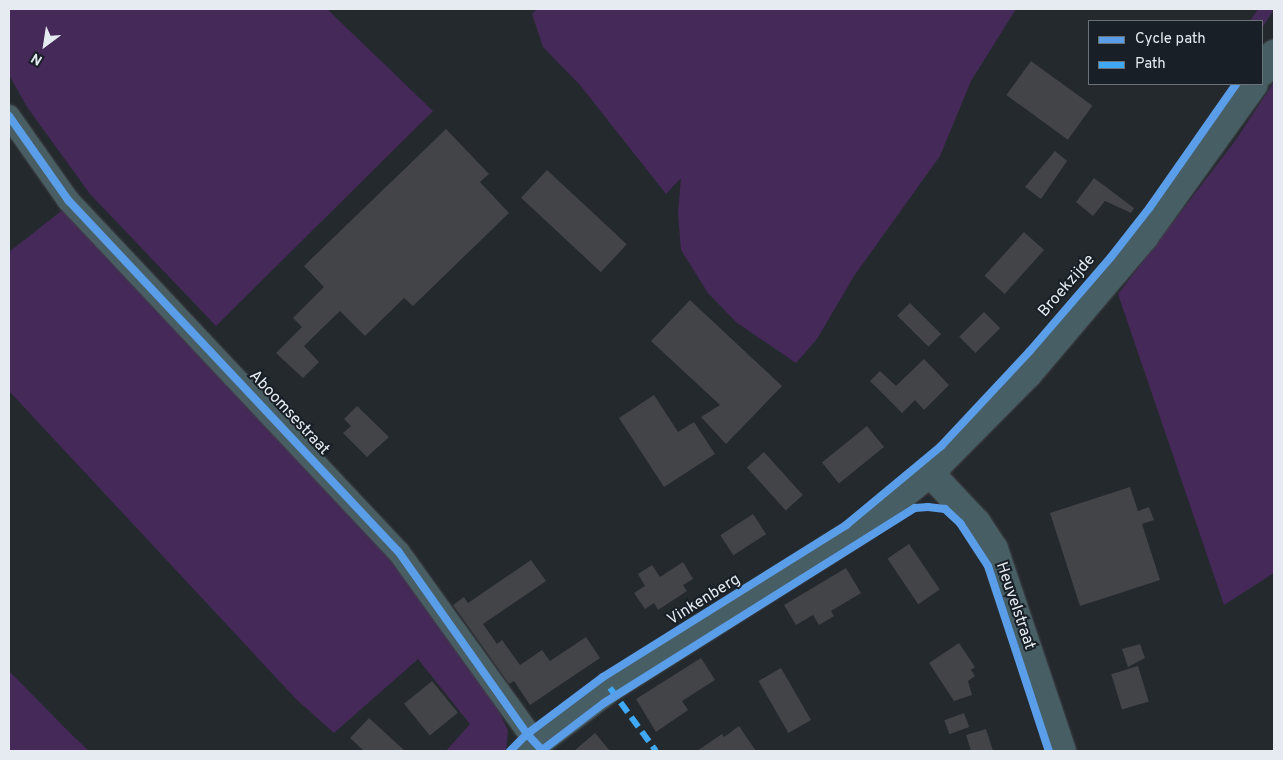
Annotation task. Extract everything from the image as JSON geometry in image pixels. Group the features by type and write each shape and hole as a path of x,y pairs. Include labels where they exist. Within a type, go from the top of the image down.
{"street":[{"path":"1263,70 1274,54"},
{"name":"Broekzijde","path":"930,473 1028,374 1144,237 1253,85"},
{"name":"Aboomsestraat","path":"9,116 68,200 398,551 530,746"},
{"name":"Vinkenberg","path":"530,746 610,688 862,528 930,473"},
{"name":"Heuvelstraat","path":"930,473 977,523 994,550 1062,751"}],"shaded area":[{"path":"9,9 327,9 433,111 216,326 90,194 27,107 9,75"},
{"path":"537,9 1016,9 971,81 940,156 854,276 817,339 796,363 736,322 708,293 681,250 678,213 681,178 666,194 580,85 543,47 532,14"},
{"path":"1258,9 1274,9 1263,26 1263,20 1251,20"},
{"path":"1274,82 1274,573 1224,605 1118,294 1235,141"},
{"path":"65,208 406,572 497,707 508,731 506,751 446,751 470,724 418,659 334,733 296,699 9,391 9,252"},
{"path":"9,671 72,735 89,751 9,751"}],"building":[{"path":"1031,61 1092,106 1068,140 1006,95"},
{"path":"446,129 489,174 480,182 509,213 413,306 404,298 365,336 340,311 304,346 319,362 303,378 276,353 302,327 293,318 324,287 304,266"},
{"path":"1055,151 1067,161 1041,199 1025,187"},
{"path":"547,170 627,244 601,272 521,198"},
{"path":"1094,178 1134,208 1131,213 1105,201 1093,216 1076,202"},
{"path":"1024,232 1044,250 1005,294 985,276"},
{"path":"690,300 782,386 726,444 701,417 720,405 651,341"},
{"path":"910,303 941,334 928,347 897,316"},
{"path":"984,312 1000,328 976,353 959,337"},
{"path":"924,359 949,385 924,410 915,400 902,413 870,381 880,371 896,386"},
{"path":"654,395 678,432 694,422 715,454 664,487 619,418"},
{"path":"357,406 389,437 367,457 343,433 351,426 344,419"},
{"path":"867,426 884,447 839,483 822,463"},
{"path":"764,452 803,495 786,510 747,467"},
{"path":"1130,487 1138,511 1149,507 1154,520 1142,524 1160,580 1080,606 1050,513"},
{"path":"753,514 766,534 733,555 720,535"},
{"path":"909,544 940,590 918,604 887,559"},
{"path":"531,560 546,581 483,624 497,644 502,640 520,665 542,650 550,661 586,637 600,658 530,705 514,681 509,684 453,605 464,597 468,603"},
{"path":"683,562 693,579 683,585 687,591 658,610 654,603 645,609 634,593 645,586 638,574 652,565 660,577"},
{"path":"846,568 861,593 831,611 834,616 819,625 813,615 796,625 784,605"},
{"path":"959,643 975,667 971,670 975,676 968,681 972,695 954,701 929,663"},
{"path":"1140,644 1145,658 1128,667 1122,649"},
{"path":"701,658 715,680 682,701 688,710 656,732 636,699"},
{"path":"1138,666 1149,701 1122,710 1111,674"},
{"path":"781,668 811,720 788,733 758,681"},
{"path":"432,681 458,713 430,736 404,704"},
{"path":"964,713 969,727 949,734 944,720"},
{"path":"369,718 405,751 364,751 350,738"},
{"path":"739,726 756,751 697,751 722,734 724,737"},
{"path":"986,729 993,751 971,751 966,735"},
{"path":"595,733 610,751 574,751"}],"marked path":[{"path":"610,688 656,751"}],"cycle path":[{"path":"510,751 527,734 603,677 846,525 941,446 1029,352 1111,257 1150,207 1235,85"},
{"path":"9,116 68,200 398,551 527,734 542,750"},
{"path":"541,751 604,703 915,508 928,507 945,509 960,523 988,566 1049,751"}]}
